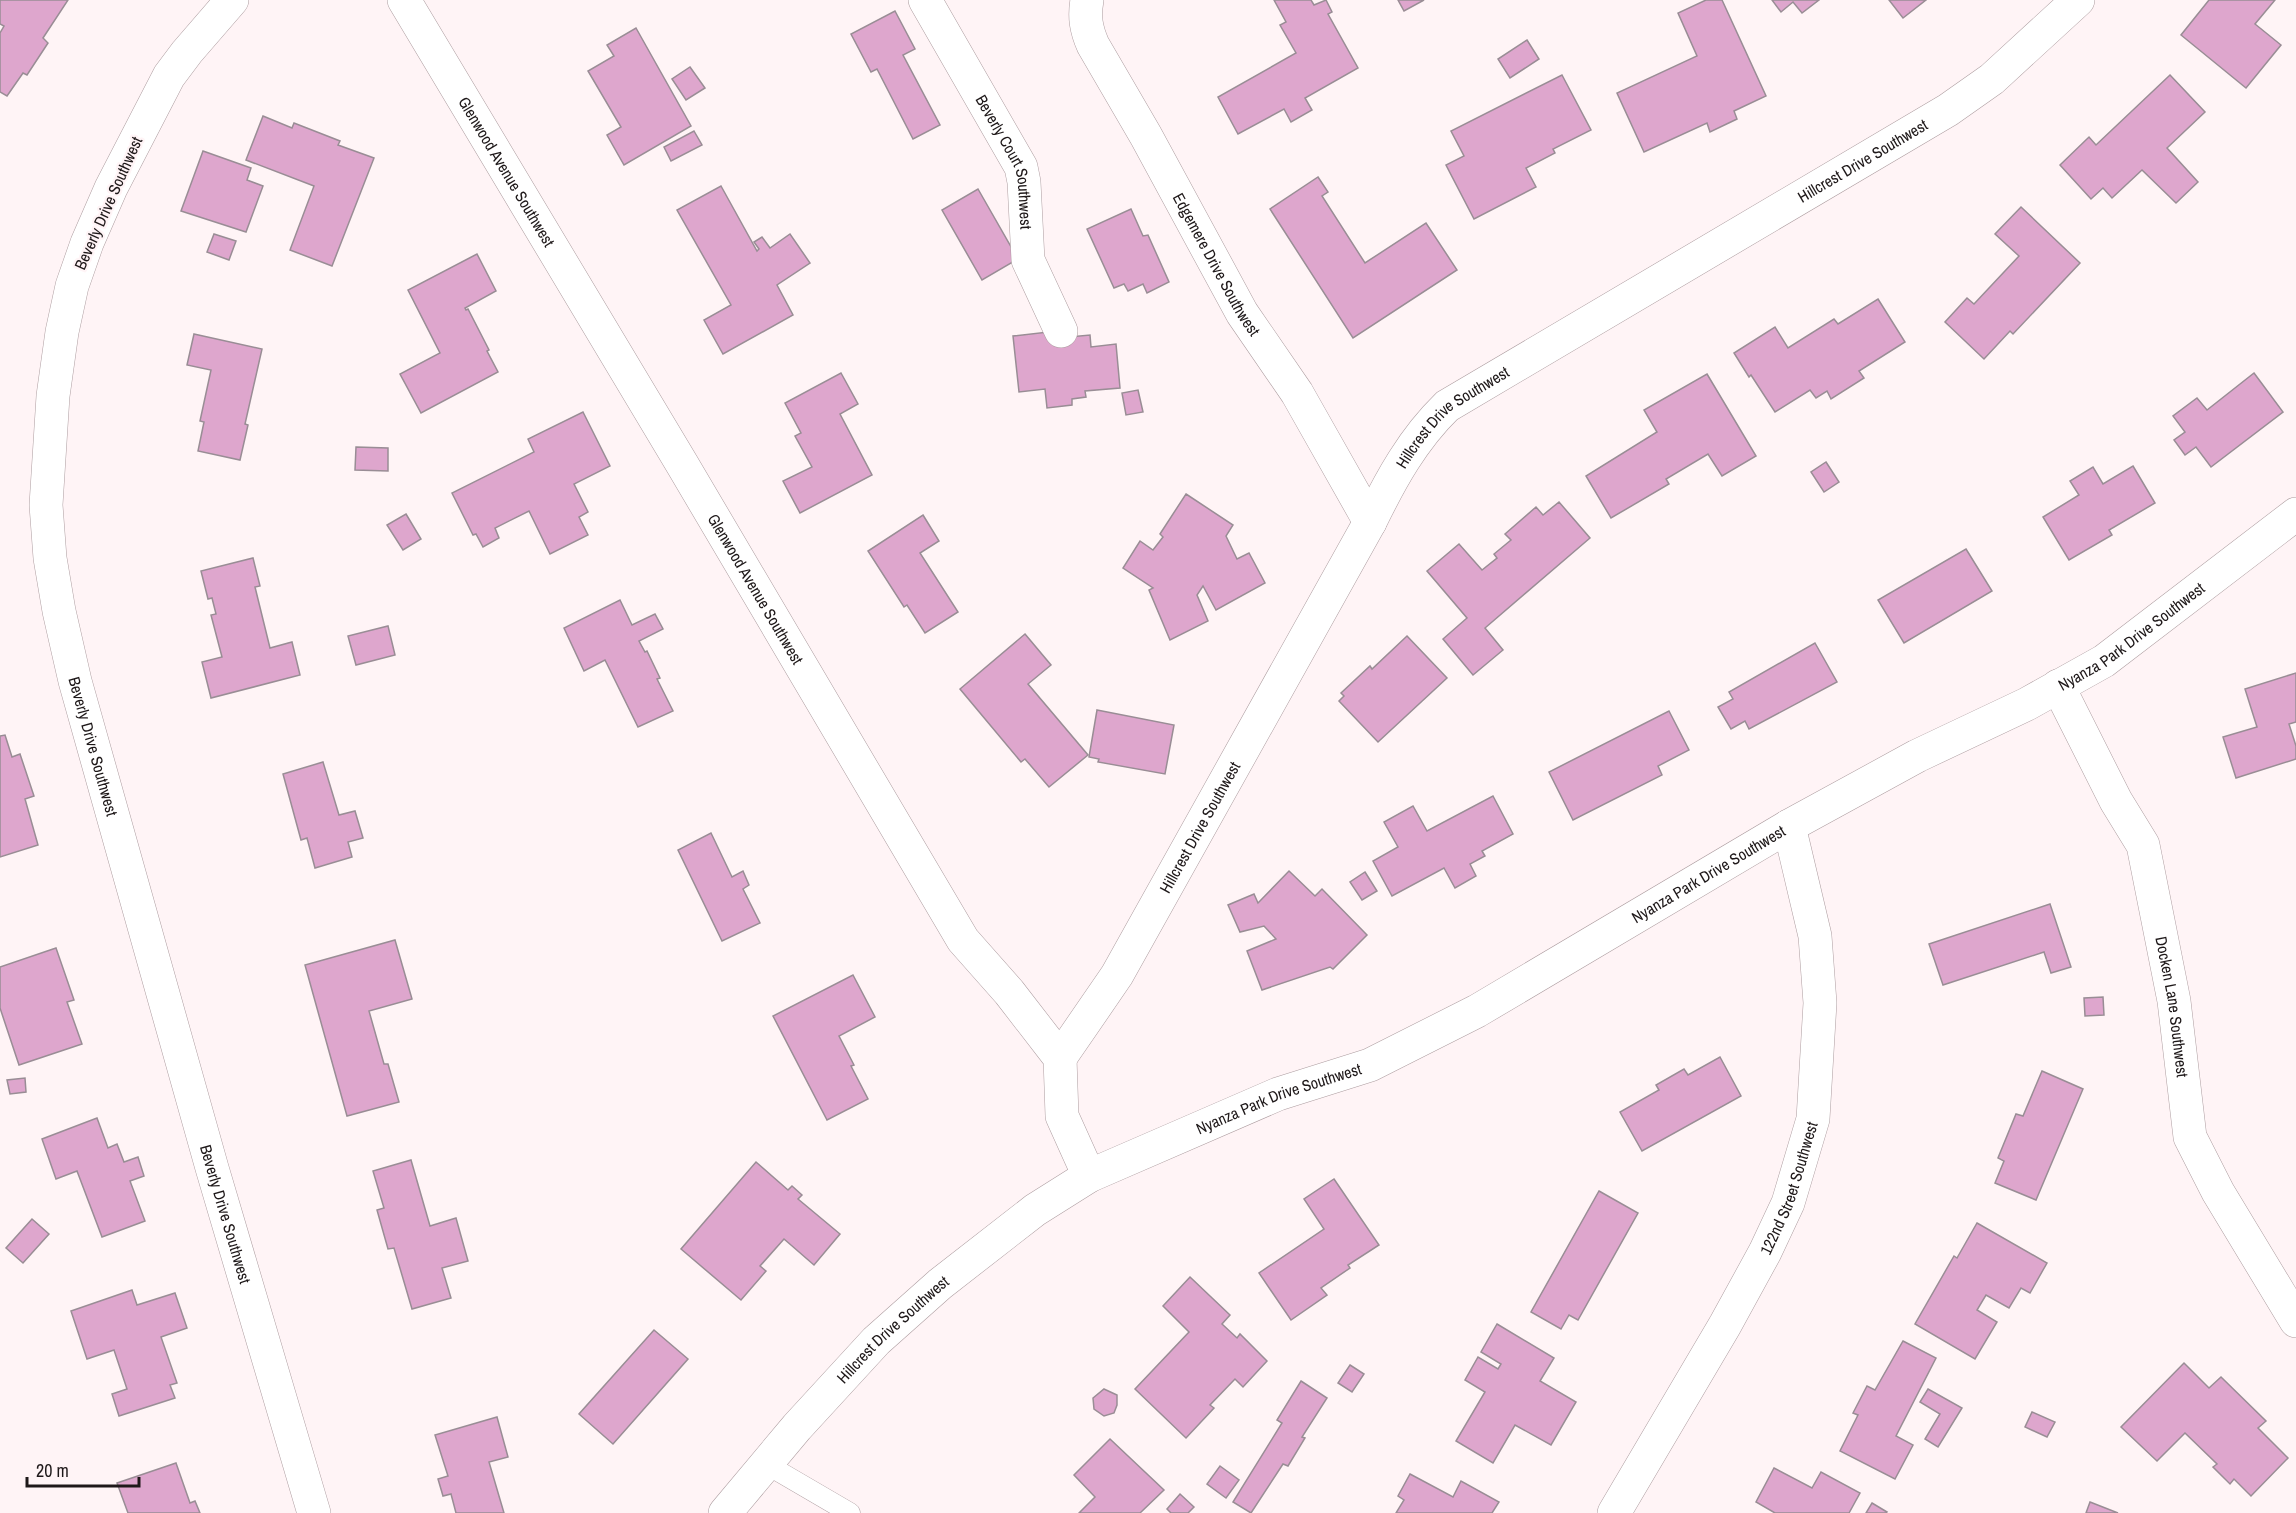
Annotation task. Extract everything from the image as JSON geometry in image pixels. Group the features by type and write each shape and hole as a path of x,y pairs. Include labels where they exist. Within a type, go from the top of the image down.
{"street":[{"name":"Beverly Drive Southwest","path":"232,0 169,76 111,188 87,243 72,286 62,332 53,396 46,505 50,558 58,611 75,681 215,1180 314,1513"},
{"name":"Glenwood Avenue Southwest","path":"404,0 963,940 1009,992 1060,1058"},
{"name":"Beverly Court Southwest","path":"925,0 1021,167 1024,182 1028,260 1061,331"},
{"name":"Edgemere Drive Southwest","path":"1086,0 1084,13 1086,29 1093,45 1146,136 1242,313 1297,393 1370,522"},
{"name":"Hillcrest Drive Southwest","path":"1060,1058 1117,975 1370,522 1388,485 1427,425 1447,406 1948,110 1992,79 2078,0"},
{"name":"Nyanza Park Drive Southwest","path":"1089,1176 1278,1094 1370,1065 1477,1011 1789,826 1917,756 2027,704 2104,661 2296,514"},
{"name":"Docken Lane Southwest","path":"2058,686 2116,801 2143,845 2174,1001 2190,1137 2218,1192 2296,1322"},
{"name":"122nd Street Southwest","path":"1614,1513 1765,1252 1788,1203 1813,1119 1820,1003 1815,936 1789,826"},
{"path":"1060,1058 1062,1116 1089,1176"},
{"name":"Hillcrest Drive Southwest","path":"725,1513 797,1427 876,1341 940,1284 1035,1210 1089,1176"}],"lane":[{"path":"766,1464 850,1513"}],"building":[{"path":"0,0 68,0 43,38 48,43 27,75 23,73 7,96 0,92 0,33 4,26 0,24"},
{"path":"1274,0 1311,0 1314,5 1326,0 1332,12 1328,14 1358,68 1305,98 1312,110 1291,122 1284,109 1238,134 1218,97 1296,53 1280,25 1286,22"},
{"path":"1398,0 1424,0 1404,11"},
{"path":"1706,0 1722,0 1766,96 1734,111 1737,119 1710,132 1707,123 1644,152 1617,93 1697,56 1678,13"},
{"path":"1772,0 1819,0 1802,13 1793,2 1781,12"},
{"path":"1889,0 1926,0 1903,18"},
{"path":"2209,0 2275,0 2255,24 2281,45 2246,88 2181,35"},
{"path":"895,11 915,49 903,55 940,125 913,139 877,69 871,72 851,34"},
{"path":"636,28 691,126 624,165 607,135 621,127 588,71 614,56 607,45"},
{"path":"1527,40 1539,59 1510,78 1498,59"},
{"path":"690,67 705,88 686,100 672,79"},
{"path":"1562,75 1591,130 1553,149 1555,153 1526,168 1536,187 1474,219 1446,165 1464,156 1451,131"},
{"path":"2170,75 2205,112 2167,148 2198,182 2176,203 2142,170 2112,198 2103,188 2091,199 2060,165 2089,137 2096,145"},
{"path":"263,116 292,128 294,123 340,141 338,145 374,158 332,266 290,250 314,186 246,160"},
{"path":"694,131 702,145 671,161 664,147"},
{"path":"203,151 251,168 247,180 263,186 246,232 181,211"},
{"path":"1318,177 1328,192 1322,196 1365,263 1426,223 1457,270 1353,338 1270,209"},
{"path":"721,186 757,251 759,249 754,242 762,237 770,248 790,234 810,263 777,285 793,315 723,354 704,320 731,305 677,210"},
{"path":"978,189 1018,259 982,280 942,210"},
{"path":"2021,207 2080,263 2013,334 2010,331 1984,359 1945,322 1967,298 1974,304 2019,256 1995,234"},
{"path":"1131,209 1143,236 1148,235 1169,282 1147,293 1143,284 1128,291 1124,284 1114,288 1087,229"},
{"path":"214,234 236,241 229,260 207,252"},
{"path":"477,254 496,291 465,308 468,309 498,372 421,413 400,374 440,353 408,290"},
{"path":"1878,299 1905,342 1859,371 1864,378 1831,399 1827,391 1816,398 1810,390 1775,412 1734,353 1775,327 1788,348 1834,319 1838,324"},
{"path":"1048,332 1048,339 1090,335 1091,347 1116,344 1120,388 1085,391 1086,397 1072,399 1072,405 1047,408 1045,389 1019,392 1013,336"},
{"path":"194,334 262,349 245,424 248,425 240,460 198,451 204,422 200,421 211,370 187,365"},
{"path":"841,373 858,404 840,414 872,475 800,513 783,481 812,467 795,436 801,433 785,403"},
{"path":"2254,373 2283,412 2211,467 2196,447 2185,455 2174,440 2185,432 2173,416 2197,398 2207,410"},
{"path":"1707,374 1756,456 1722,476 1708,454 1666,479 1669,484 1611,518 1586,476 1657,432 1644,410"},
{"path":"1138,390 1143,412 1126,415 1122,393"},
{"path":"583,412 610,466 574,484 588,512 579,517 588,535 550,554 529,511 495,528 499,538 483,547 476,534 473,535 452,493 534,452 528,439"},
{"path":"356,447 388,448 388,471 355,470"},
{"path":"1826,462 1839,482 1824,492 1811,472"},
{"path":"2133,466 2155,503 2109,530 2112,535 2069,560 2043,517 2079,495 2070,481 2093,467 2103,484"},
{"path":"1186,494 1233,525 1226,536 1237,559 1249,553 1265,583 1216,610 1203,586 1197,595 1208,621 1170,640 1149,590 1153,588 1123,568 1140,541 1153,550 1163,537 1160,534"},
{"path":"1559,502 1590,538 1485,628 1503,650 1473,675 1443,639 1467,618 1427,571 1459,544 1482,570 1497,558 1494,554 1511,540 1505,534 1536,507 1543,515"},
{"path":"406,514 421,539 403,550 387,525"},
{"path":"923,515 939,541 920,553 958,612 925,633 907,605 904,607 868,551"},
{"path":"1966,549 1992,591 1904,643 1878,600"},
{"path":"253,558 260,586 255,587 270,648 292,642 300,675 211,698 202,662 222,657 211,615 216,614 212,598 208,599 201,571"},
{"path":"620,600 632,625 655,614 663,629 639,641 645,652 647,651 660,678 657,679 673,711 638,727 605,660 584,671 564,628"},
{"path":"388,626 395,655 356,665 348,636"},
{"path":"1025,634 1051,665 1028,684 1088,755 1049,787 1025,759 1021,762 960,689"},
{"path":"1407,636 1447,678 1378,742 1339,701 1344,696 1341,693 1370,666 1372,669"},
{"path":"1815,643 1837,682 1749,729 1745,721 1731,729 1718,707 1733,699 1729,692"},
{"path":"2296,673 2296,722 2289,724 2296,746 2296,759 2236,778 2223,737 2257,727 2245,689"},
{"path":"1097,710 1174,725 1165,774 1098,762 1099,759 1089,757"},
{"path":"1669,711 1689,750 1658,766 1662,775 1573,820 1549,772"},
{"path":"5,735 12,757 20,754 34,796 25,799 38,845 0,857 0,736"},
{"path":"323,762 339,815 355,811 363,838 348,842 352,857 315,868 307,838 301,840 283,774"},
{"path":"1493,796 1513,834 1482,851 1485,856 1470,864 1476,876 1455,888 1444,868 1392,896 1373,861 1398,847 1384,822 1413,806 1427,831"},
{"path":"711,833 732,877 743,871 749,885 743,889 760,923 722,941 678,850"},
{"path":"1289,871 1315,896 1322,889 1367,935 1333,969 1330,967 1262,990 1247,951 1276,939 1264,926 1240,932 1228,905 1254,894 1258,903"},
{"path":"1365,872 1377,891 1362,900 1350,882"},
{"path":"2050,904 2071,967 2051,973 2044,952 1943,985 1929,944"},
{"path":"395,940 412,999 369,1011 384,1064 388,1064 399,1102 347,1116 305,965"},
{"path":"56,948 74,1000 67,1002 82,1044 19,1065 0,1008 0,967"},
{"path":"853,975 875,1017 839,1036 868,1099 827,1120 773,1016"},
{"path":"2103,997 2104,1015 2085,1016 2084,998"},
{"path":"1720,1057 1741,1096 1642,1151 1620,1112 1659,1090 1656,1085 1684,1069 1688,1075"},
{"path":"2042,1071 2083,1089 2036,1200 1995,1183 2004,1161 1998,1158 2016,1114 2023,1116"},
{"path":"25,1078 26,1092 10,1094 7,1080"},
{"path":"97,1118 108,1148 117,1144 124,1162 138,1157 144,1176 130,1181 145,1221 102,1237 77,1171 56,1179 42,1139"},
{"path":"411,1160 430,1226 456,1218 468,1261 442,1268 451,1298 412,1309 394,1248 388,1249 377,1210 384,1208 373,1171"},
{"path":"756,1162 788,1190 792,1186 802,1195 798,1199 840,1234 814,1265 784,1239 760,1266 766,1271 741,1300 681,1249"},
{"path":"1334,1179 1379,1245 1348,1265 1350,1268 1321,1288 1327,1295 1291,1320 1259,1273 1324,1229 1304,1199"},
{"path":"1599,1191 1638,1213 1578,1320 1569,1315 1561,1329 1531,1312"},
{"path":"32,1219 49,1234 23,1263 6,1248"},
{"path":"1977,1223 2047,1263 2030,1293 2021,1288 2009,1308 1986,1295 1977,1310 1997,1322 1975,1359 1915,1324 1954,1256 1957,1258"},
{"path":"1190,1277 1230,1315 1222,1324 1237,1338 1240,1334 1267,1361 1243,1387 1235,1379 1210,1405 1214,1408 1186,1438 1135,1389 1189,1332 1163,1306"},
{"path":"132,1290 137,1305 175,1293 187,1328 161,1337 177,1383 170,1385 175,1398 119,1416 112,1394 127,1389 114,1350 87,1359 71,1311"},
{"path":"1497,1324 1554,1358 1540,1381 1576,1402 1551,1445 1515,1425 1493,1463 1456,1441 1485,1392 1465,1380 1478,1357 1498,1369 1501,1364 1481,1352"},
{"path":"654,1330 688,1359 613,1444 579,1414"},
{"path":"1903,1341 1936,1358 1896,1436 1913,1445 1895,1479 1840,1451 1858,1415 1853,1413 1867,1386 1875,1390"},
{"path":"2184,1363 2209,1388 2221,1377 2266,1421 2258,1428 2288,1458 2251,1496 2234,1479 2230,1484 2213,1467 2217,1464 2185,1433 2157,1461 2121,1427"},
{"path":"1350,1365 1364,1374 1352,1392 1338,1383"},
{"path":"1301,1381 1327,1398 1302,1437 1305,1438 1288,1466 1283,1464 1251,1513 1233,1502 1282,1423 1277,1420"},
{"path":"1104,1389 1117,1395 1117,1405 1114,1413 1104,1416 1094,1409 1093,1398"},
{"path":"1928,1389 1962,1408 1938,1447 1925,1439 1940,1414 1920,1402"},
{"path":"2032,1412 2055,1422 2047,1437 2025,1427"},
{"path":"497,1417 508,1457 489,1462 504,1513 456,1513 451,1494 443,1496 438,1479 448,1476 435,1435"},
{"path":"1110,1439 1164,1490 1140,1513 1079,1513 1095,1497 1074,1475"},
{"path":"176,1463 190,1503 195,1501 200,1513 128,1513 117,1483"},
{"path":"1220,1466 1239,1480 1226,1498 1207,1484"},
{"path":"1774,1468 1812,1488 1821,1472 1860,1493 1849,1513 1775,1513 1756,1502"},
{"path":"1410,1474 1453,1497 1461,1481 1499,1502 1492,1513 1396,1513 1404,1500 1398,1496"},
{"path":"1180,1494 1194,1507 1188,1513 1171,1513 1167,1509"},
{"path":"2090,1502 2118,1513 2086,1513"},
{"path":"1872,1503 1887,1512 1866,1513"}]}
